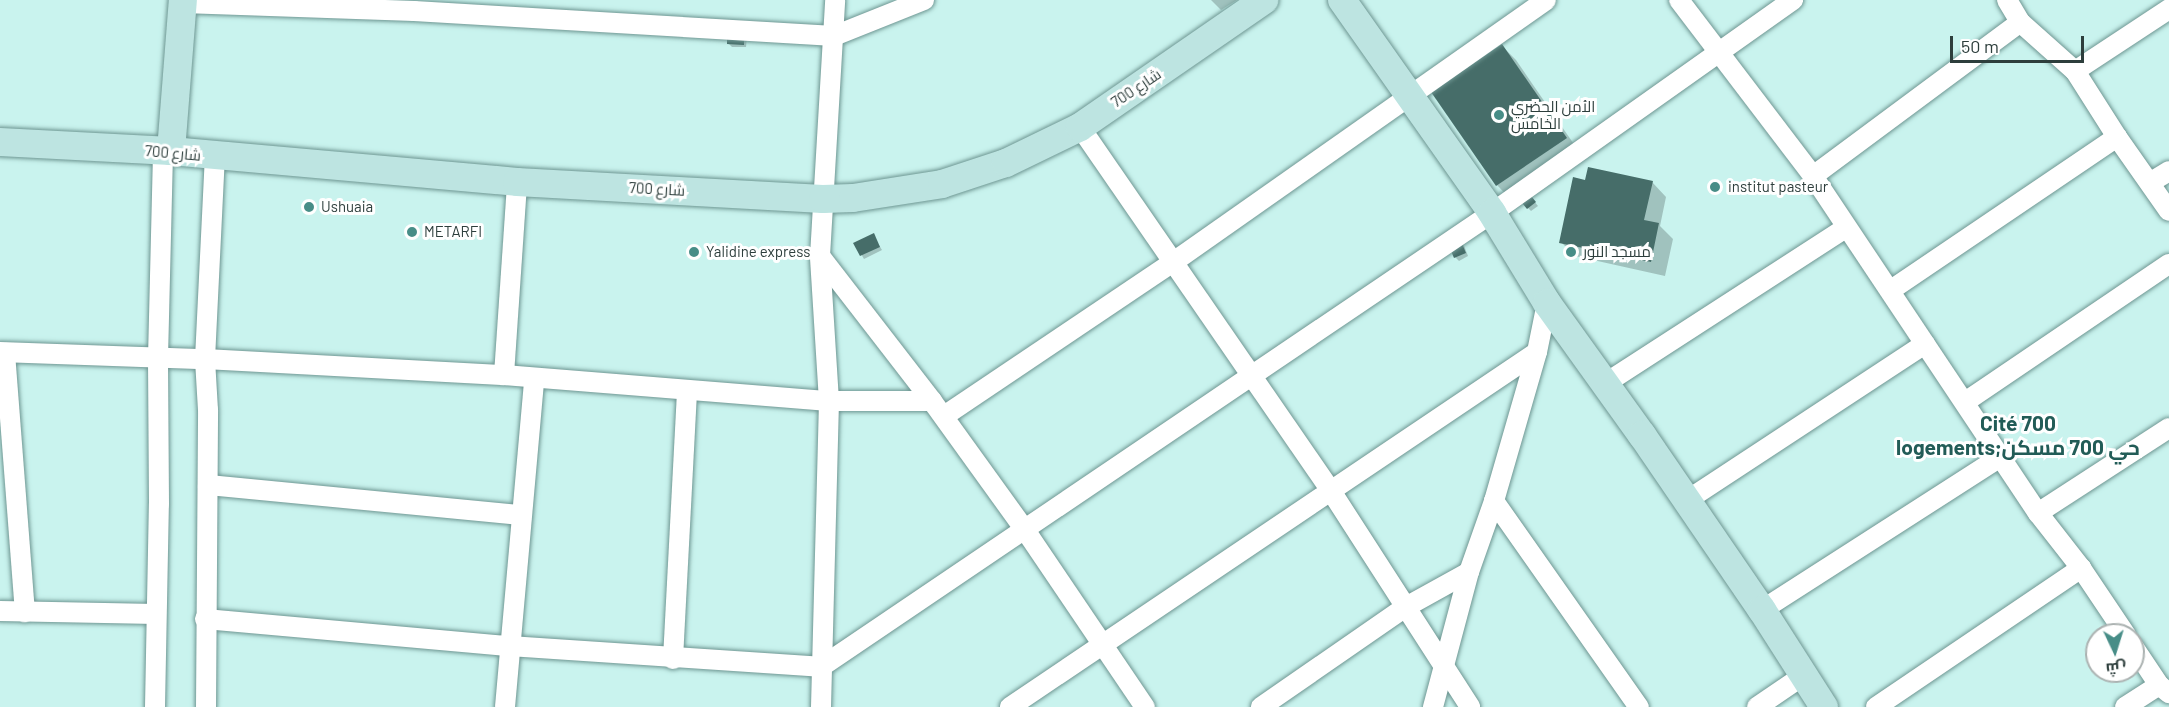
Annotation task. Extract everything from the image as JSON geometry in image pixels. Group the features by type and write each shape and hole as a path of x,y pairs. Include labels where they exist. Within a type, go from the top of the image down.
{"main road":[{"name":"شارع 700","path":"0,142 167,151 517,182 823,199 874,196 942,184 1006,163 1080,127 1264,0"},
{"path":"1342,0 1492,213 1547,303 1606,383 1762,610 1824,707"},
{"path":"167,151 183,2"}],"street":[{"path":"821,707 829,401 820,256 835,0"},
{"path":"25,612 3,352 205,359 504,375 938,409 1172,262 1546,0"},
{"path":"1679,0 1813,176 2038,513 2081,568 2118,623"},
{"path":"206,619 673,659 821,667 1492,213 1720,54 1793,0"},
{"path":"2007,0 2020,22 2075,71 2117,137 2151,182 2169,211"},
{"path":"183,2 415,6 834,36 921,1"},
{"path":"2075,71 2169,9"},
{"path":"1813,176 2020,22"},
{"path":"1080,127 1250,377 1331,491 1404,608 1470,707"},
{"path":"1891,290 2117,137"},
{"path":"155,707 159,504 158,358 167,151"},
{"path":"206,707 208,486 205,359 215,157"},
{"path":"2151,182 2169,171"},
{"path":"504,375 517,182"},
{"path":"1606,383 1846,228"},
{"path":"820,256 938,409 1025,530 1145,707"},
{"path":"1965,402 2169,264"},
{"path":"1433,707 1445,669 1469,572 1494,501 1537,352 1547,303"},
{"path":"1686,501 1925,344"},
{"path":"1010,707 1537,352"},
{"path":"505,707 508,646 534,379"},
{"path":"673,659 687,391"},
{"path":"2038,513 2169,428"},
{"path":"1762,610 2002,456"},
{"path":"208,486 522,515"},
{"path":"1494,501 1639,707"},
{"path":"1876,707 2081,568"},
{"path":"1262,707 1404,608 1469,572"},
{"path":"0,611 156,614"},
{"path":"2125,707 2164,689 2145,663"},
{"path":"1757,707 1804,675"}],"building":[{"path":"727,31 744,32 744,45 727,44"},
{"name":"الأمن الحضري الخامس","path":"1502,44 1567,138 1496,186 1431,92"},
{"path":"1588,167 1653,181 1644,220 1659,223 1651,262 1559,243 1573,177 1585,180"},
{"path":"1527,191 1536,202 1527,209 1518,198"},
{"path":"874,233 880,247 860,256 853,243"},
{"path":"1460,239 1466,253 1454,258 1448,244"}],"place":[{"name":"الأمن الحضري الخامس","path":"1499,115"},
{"name":"institut pasteur","path":"1715,187"},
{"name":"Ushuaia","path":"309,207"},
{"name":"METARFI","path":"412,232"},
{"name":"Yalidine express","path":"694,252"},
{"name":"مسجد النور","path":"1571,252"}],"district":[{"name":"Cité 700 logements;حي 700 مسكن","path":"2018,435"}]}
